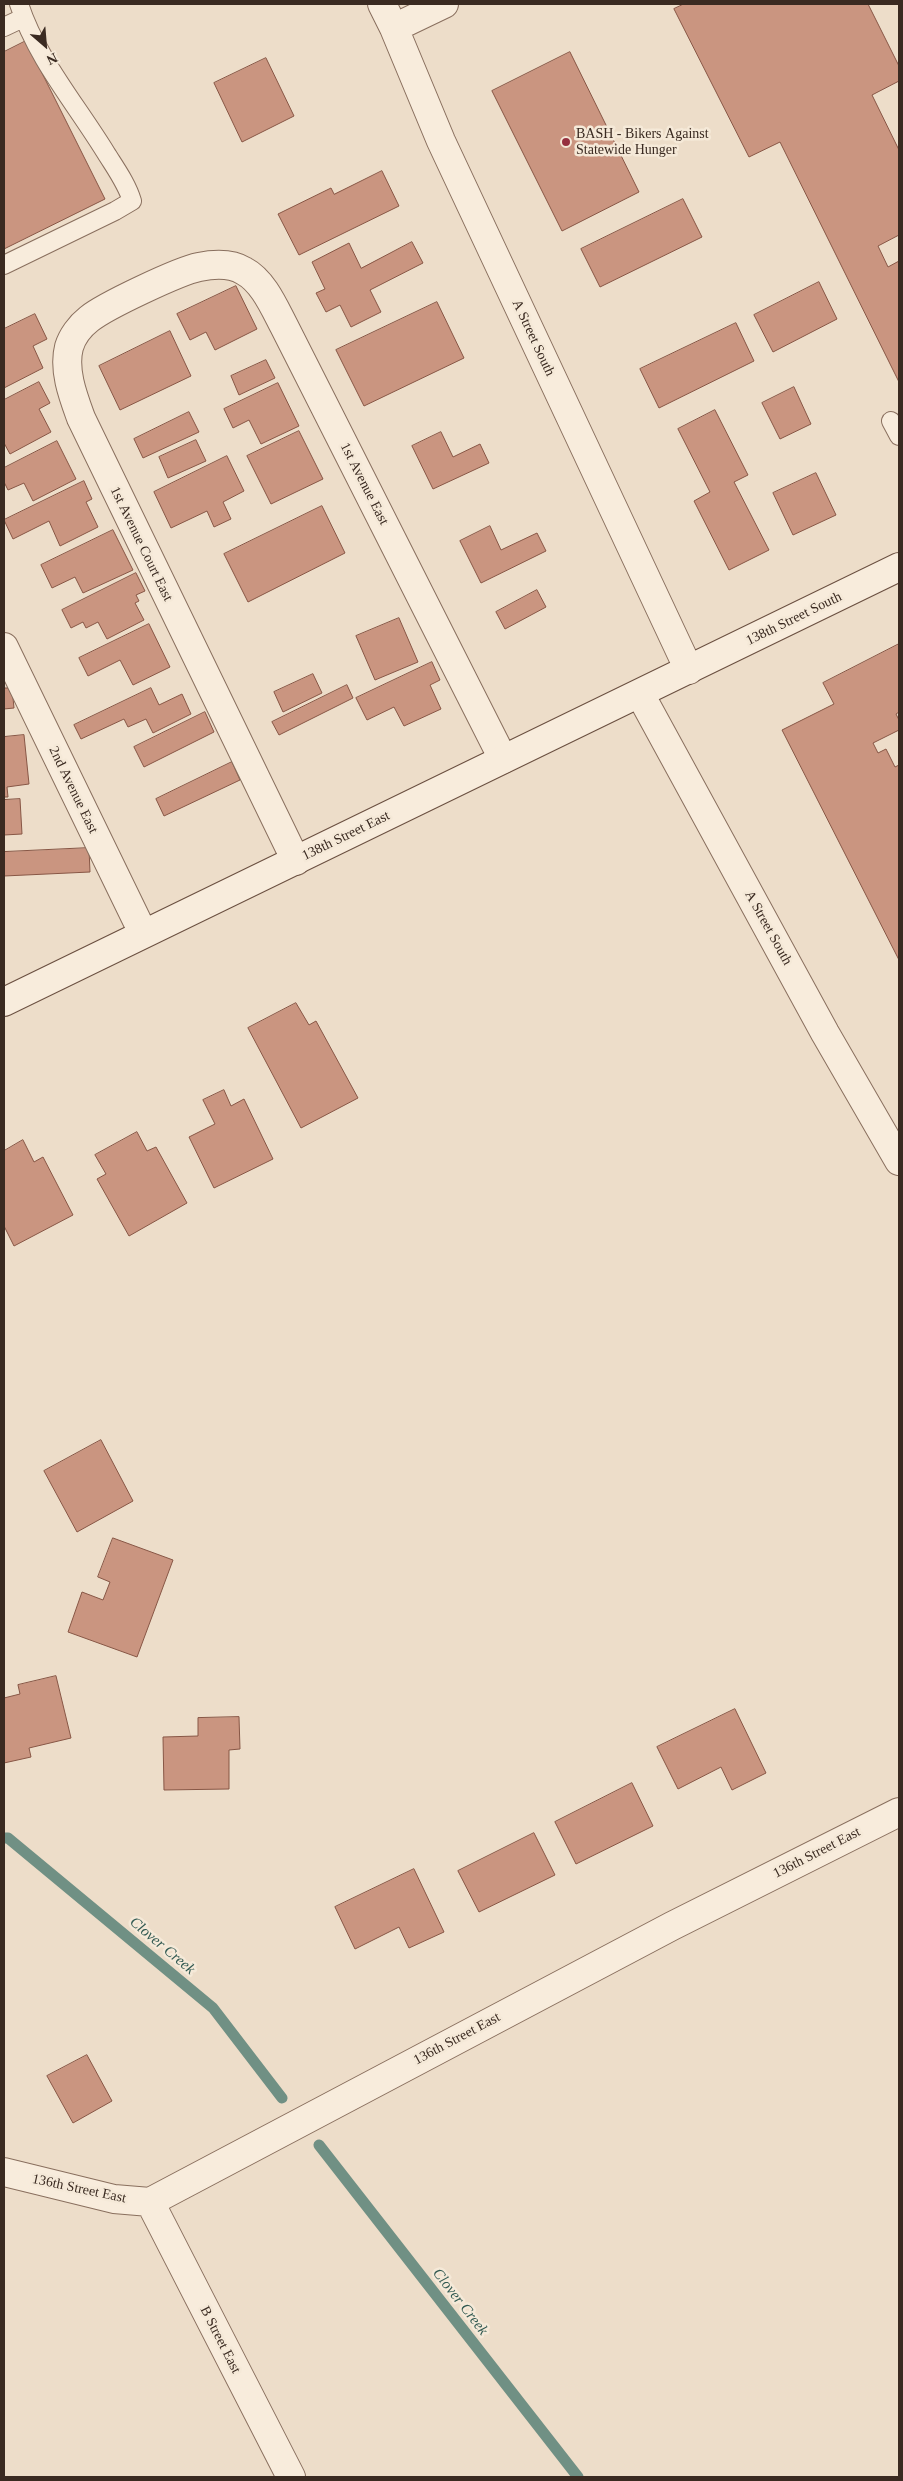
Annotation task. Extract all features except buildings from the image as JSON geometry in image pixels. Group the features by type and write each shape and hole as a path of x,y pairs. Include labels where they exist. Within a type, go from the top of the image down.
{"street":[{"name":"A Street South","path":"382,4 394,28 440,141 689,670"},
{"path":"394,28 444,4"},
{"name":"1st Avenue East","path":"184,271 199,267 221,265 243,270 251,275 271,301 503,759"},
{"name":"1st Avenue Court East","path":"184,271 88,319 80,328 69,347 70,383 90,440 296,861"},
{"name":"138th Street South","path":"689,670 899,567"},
{"name":"2nd Avenue East","path":"4,647 143,933"},
{"name":"138th Street East","path":"4,1002 689,670"},
{"name":"A Street South","path":"640,694 825,1033 899,1161"},
{"name":"136th Street East","path":"4,2172 114,2199 150,2202 672,1926 899,1812"},
{"name":"B Street East","path":"150,2202 291,2477"}],"lane":[{"path":"4,27 21,11 34,43 95,135 129,190 132,201 4,265"},
{"path":"891,421 899,436"}],"waterway":[{"name":"Clover Creek","path":"4,1838 8,1838 213,2008 282,2098"},
{"name":"Clover Creek","path":"319,2145 578,2477"}],"place":[{"name":"BASH - Bikers Against Statewide Hunger","path":"566,142"}]}
